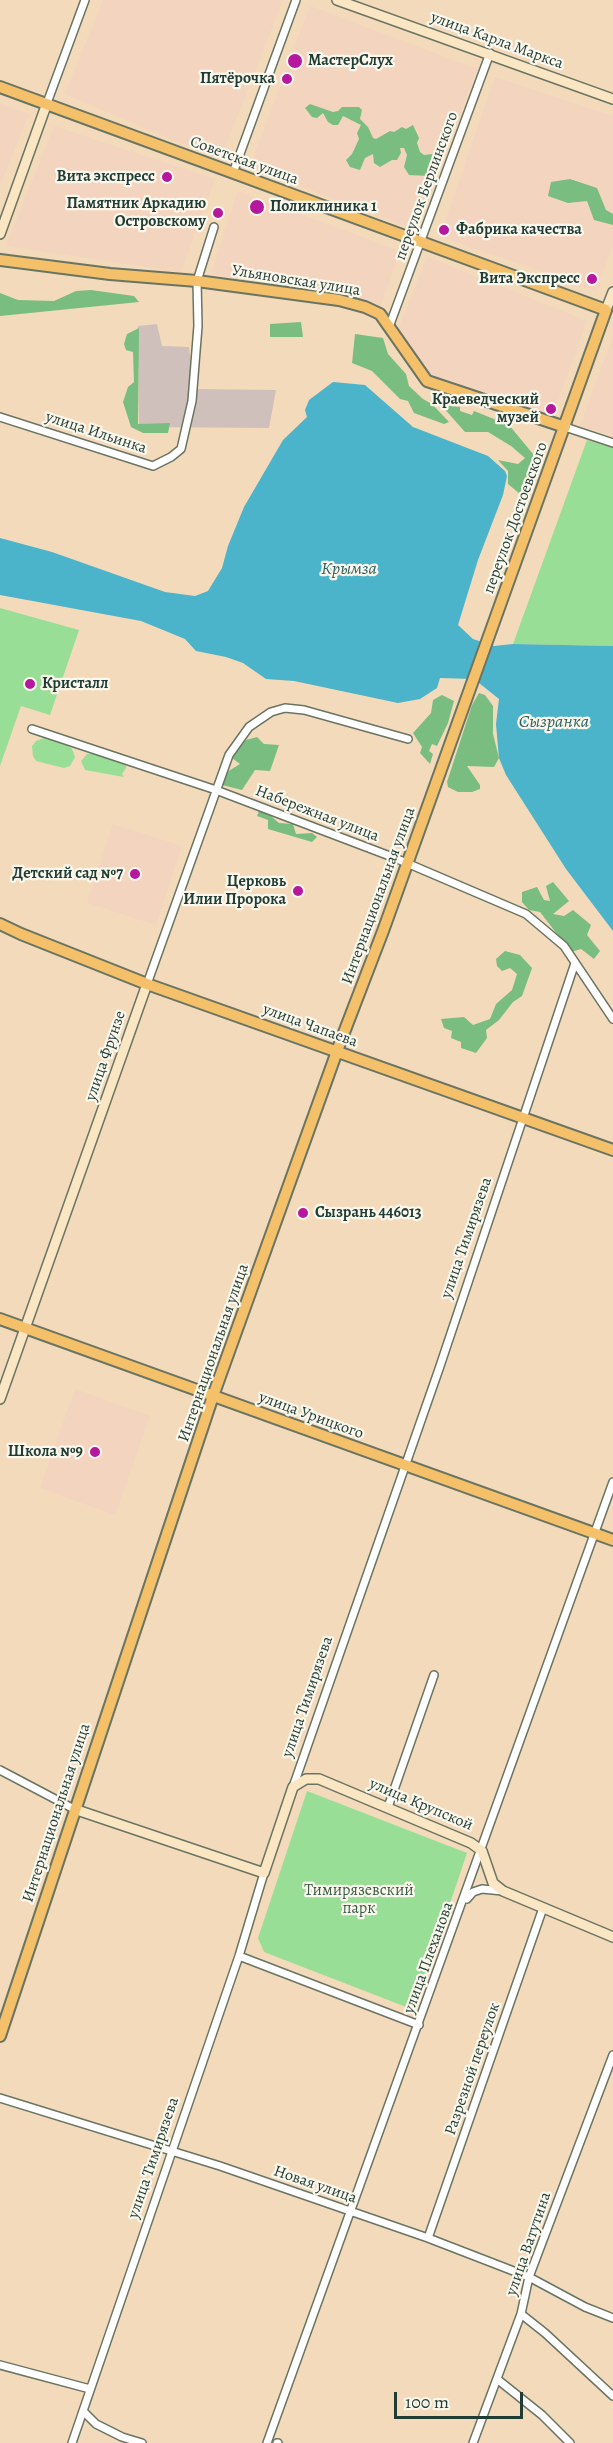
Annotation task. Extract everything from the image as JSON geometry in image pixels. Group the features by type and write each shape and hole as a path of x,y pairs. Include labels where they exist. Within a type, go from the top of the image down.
{"main road":[{"name":"Советская улица","path":"0,87 610,311"},
{"name":"Ульяновская улица","path":"0,260 111,274 197,281 339,300 374,310 389,327 422,377 431,384 566,427"},
{"name":"переулок Достоевского","path":"471,686 610,311"},
{"name":"Интернациональная улица","path":"0,2036 213,1396 471,686"},
{"name":"улица Чапаева","path":"0,924 147,984 613,1150"},
{"name":"улица Урицкого","path":"0,1318 613,1540"}],"street":[{"path":"0,234 85,0"},
{"path":"233,173 296,0"},
{"name":"улица Карла Маркса","path":"337,0 613,99"},
{"name":"переулок Берлинского","path":"389,327 490,53"},
{"path":"197,281 213,226"},
{"name":"улица Ильинка","path":"0,417 153,466 171,457 181,449 192,401 198,326 197,281"},
{"name":"переулок Достоевского","path":"610,311 613,292"},
{"name":"Ульяновская улица","path":"566,427 613,443"},
{"name":"улица Фрунзе","path":"0,1399 229,755 249,727 271,712 285,708 304,710 408,739"},
{"name":"Набережная улица","path":"32,729 216,790 407,864 526,914 564,946 613,1019"},
{"name":"улица Тимирязева","path":"72,2443 239,1956 293,1786 405,1466 575,963"},
{"name":"улица Плеханова","path":"267,2443 613,1482"},
{"path":"388,1807 434,1675"},
{"path":"0,1770 74,1809 264,1873"},
{"name":"улица Крупской","path":"293,1786 306,1779 319,1779 471,1843 482,1851 493,1883 503,1891"},
{"path":"463,1903 473,1892 482,1889 503,1891 613,1937"},
{"name":"Разрезной переулок","path":"428,2238 543,1908"},
{"path":"239,1956 419,2025"},
{"name":"улица Ватутина","path":"473,2443 520,2314 529,2277 613,2055"},
{"name":"Новая улица","path":"0,2098 173,2151 428,2238 529,2277 585,2307 613,2318"},
{"path":"520,2314 545,2333 613,2396"},
{"path":"0,2365 90,2389"},
{"path":"497,2379 542,2415 570,2443"},
{"path":"82,2410 96,2424 122,2437 142,2443"}],"shaded area":[{"path":"103,0 283,0 220,160 65,94"},
{"path":"310,6 477,69 416,230 250,167"},
{"path":"495,77 613,116 613,246 596,291 440,236"},
{"path":"0,103 29,114 0,185"},
{"path":"54,126 215,179 181,272 6,246"},
{"path":"238,191 400,251 381,306 365,299 211,274"},
{"path":"427,257 587,321 551,420 433,378 398,330"},
{"path":"157,324 162,346 189,347 194,389 276,390 269,428 139,427 138,326"},
{"path":"613,336 613,436 580,426"},
{"name":"Детский сад №7","path":"113,824 182,846 156,925 87,903"},
{"name":"Школа №9","path":"75,1389 150,1416 115,1515 40,1488"}],"green space":[{"path":"310,104 333,112 342,107 359,107 362,110 360,119 376,139 390,131 394,132 402,127 406,129 413,125 419,138 417,143 420,152 424,155 433,154 434,157 428,176 409,175 404,167 407,155 404,148 400,148 401,153 397,160 392,160 380,167 374,163 373,154 365,158 360,170 350,167 346,160 352,154 359,139 357,133 361,125 343,116 338,125 328,122 323,113 317,118 312,117 305,108"},
{"path":"570,179 597,188 606,210 613,214 613,225 594,220 587,201 568,203 548,196 551,182"},
{"path":"91,290 134,296 139,302 0,316 0,293 18,300 54,301 76,291"},
{"path":"301,322 303,337 270,337 270,324"},
{"path":"139,328 138,424 170,423 168,433 143,433 131,427 123,402 128,387 134,382 133,352 126,350 124,344 127,334"},
{"path":"355,334 383,338 388,354 406,374 409,386 432,404 449,422 444,424 414,413 408,401 400,399 372,371 352,363"},
{"path":"441,405 460,407 460,411 472,415 474,411 509,425 533,454 535,471 526,499 508,484 508,471 498,460 518,464 525,458 488,432 465,432"},
{"path":"587,440 613,448 613,646 513,644"},
{"name":"Кристалл","path":"0,608 79,630 50,715 21,706 0,766"},
{"path":"479,693 485,695 493,706 493,734 499,758 494,767 467,766 480,785 480,789 472,792 458,792 448,787 447,782 472,705"},
{"path":"442,695 454,701 448,723 437,746 432,744 429,751 433,754 430,764 420,753 422,747 413,733 431,713 433,700"},
{"path":"46,737 67,744 72,749 75,757 70,766 64,768 36,761 32,746 36,741"},
{"path":"257,737 264,744 279,745 270,771 255,770 242,790 222,785 227,772 240,764 232,758 246,740"},
{"path":"87,754 94,754 126,765 122,774 124,777 85,770 81,761"},
{"path":"259,811 271,816 279,823 293,824 296,834 312,833 317,837 312,842 268,829 268,820 257,816"},
{"path":"553,882 569,901 553,914 564,916 573,910 591,925 587,935 600,951 594,959 581,949 571,952 540,912 529,910 522,902 522,892 537,887 544,900 550,901 546,886"},
{"path":"505,951 520,955 532,968 522,996 513,1002 499,1020 486,1030 487,1038 476,1053 461,1048 461,1042 451,1038 452,1031 444,1028 441,1019 464,1017 473,1025 490,1019 496,1004 512,990 517,974 510,968 502,971 497,966 496,959"},
{"name":"Тимирязевский парк","path":"307,1791 467,1853 414,2010 264,1952 258,1938"}],"water":[{"name":"Крымза","path":"333,382 365,385 413,427 488,456 505,471 507,476 503,495 478,560 458,625 473,639 494,646 513,644 613,646 613,931 566,869 506,775 499,758 496,724 499,699 474,679 440,678 437,688 420,699 398,703 294,681 266,679 243,663 196,651 185,639 141,621 0,595 0,538 52,552 165,592 195,596 208,591 222,568 228,546 244,507 283,440 307,417 305,410 309,400"}],"place":[{"name":"МастерСлух","path":"295,61"},
{"name":"Пятёрочка","path":"287,79"},
{"name":"Вита экспресс","path":"167,177"},
{"name":"Поликлиника 1","path":"257,207"},
{"name":"Памятник Аркадию Островскому","path":"218,213"},
{"name":"Фабрика качества","path":"444,230"},
{"name":"Вита Экспресс","path":"592,279"},
{"name":"Краеведческий музей","path":"551,409"},
{"name":"Кристалл","path":"30,684"},
{"name":"Детский сад №7","path":"135,874"},
{"name":"Церковь Илии Пророка","path":"298,891"},
{"name":"Сызрань 446013","path":"303,1213"},
{"name":"Школа №9","path":"95,1452"}],"water label":[{"name":"Сызранка","path":"554,723"}]}
